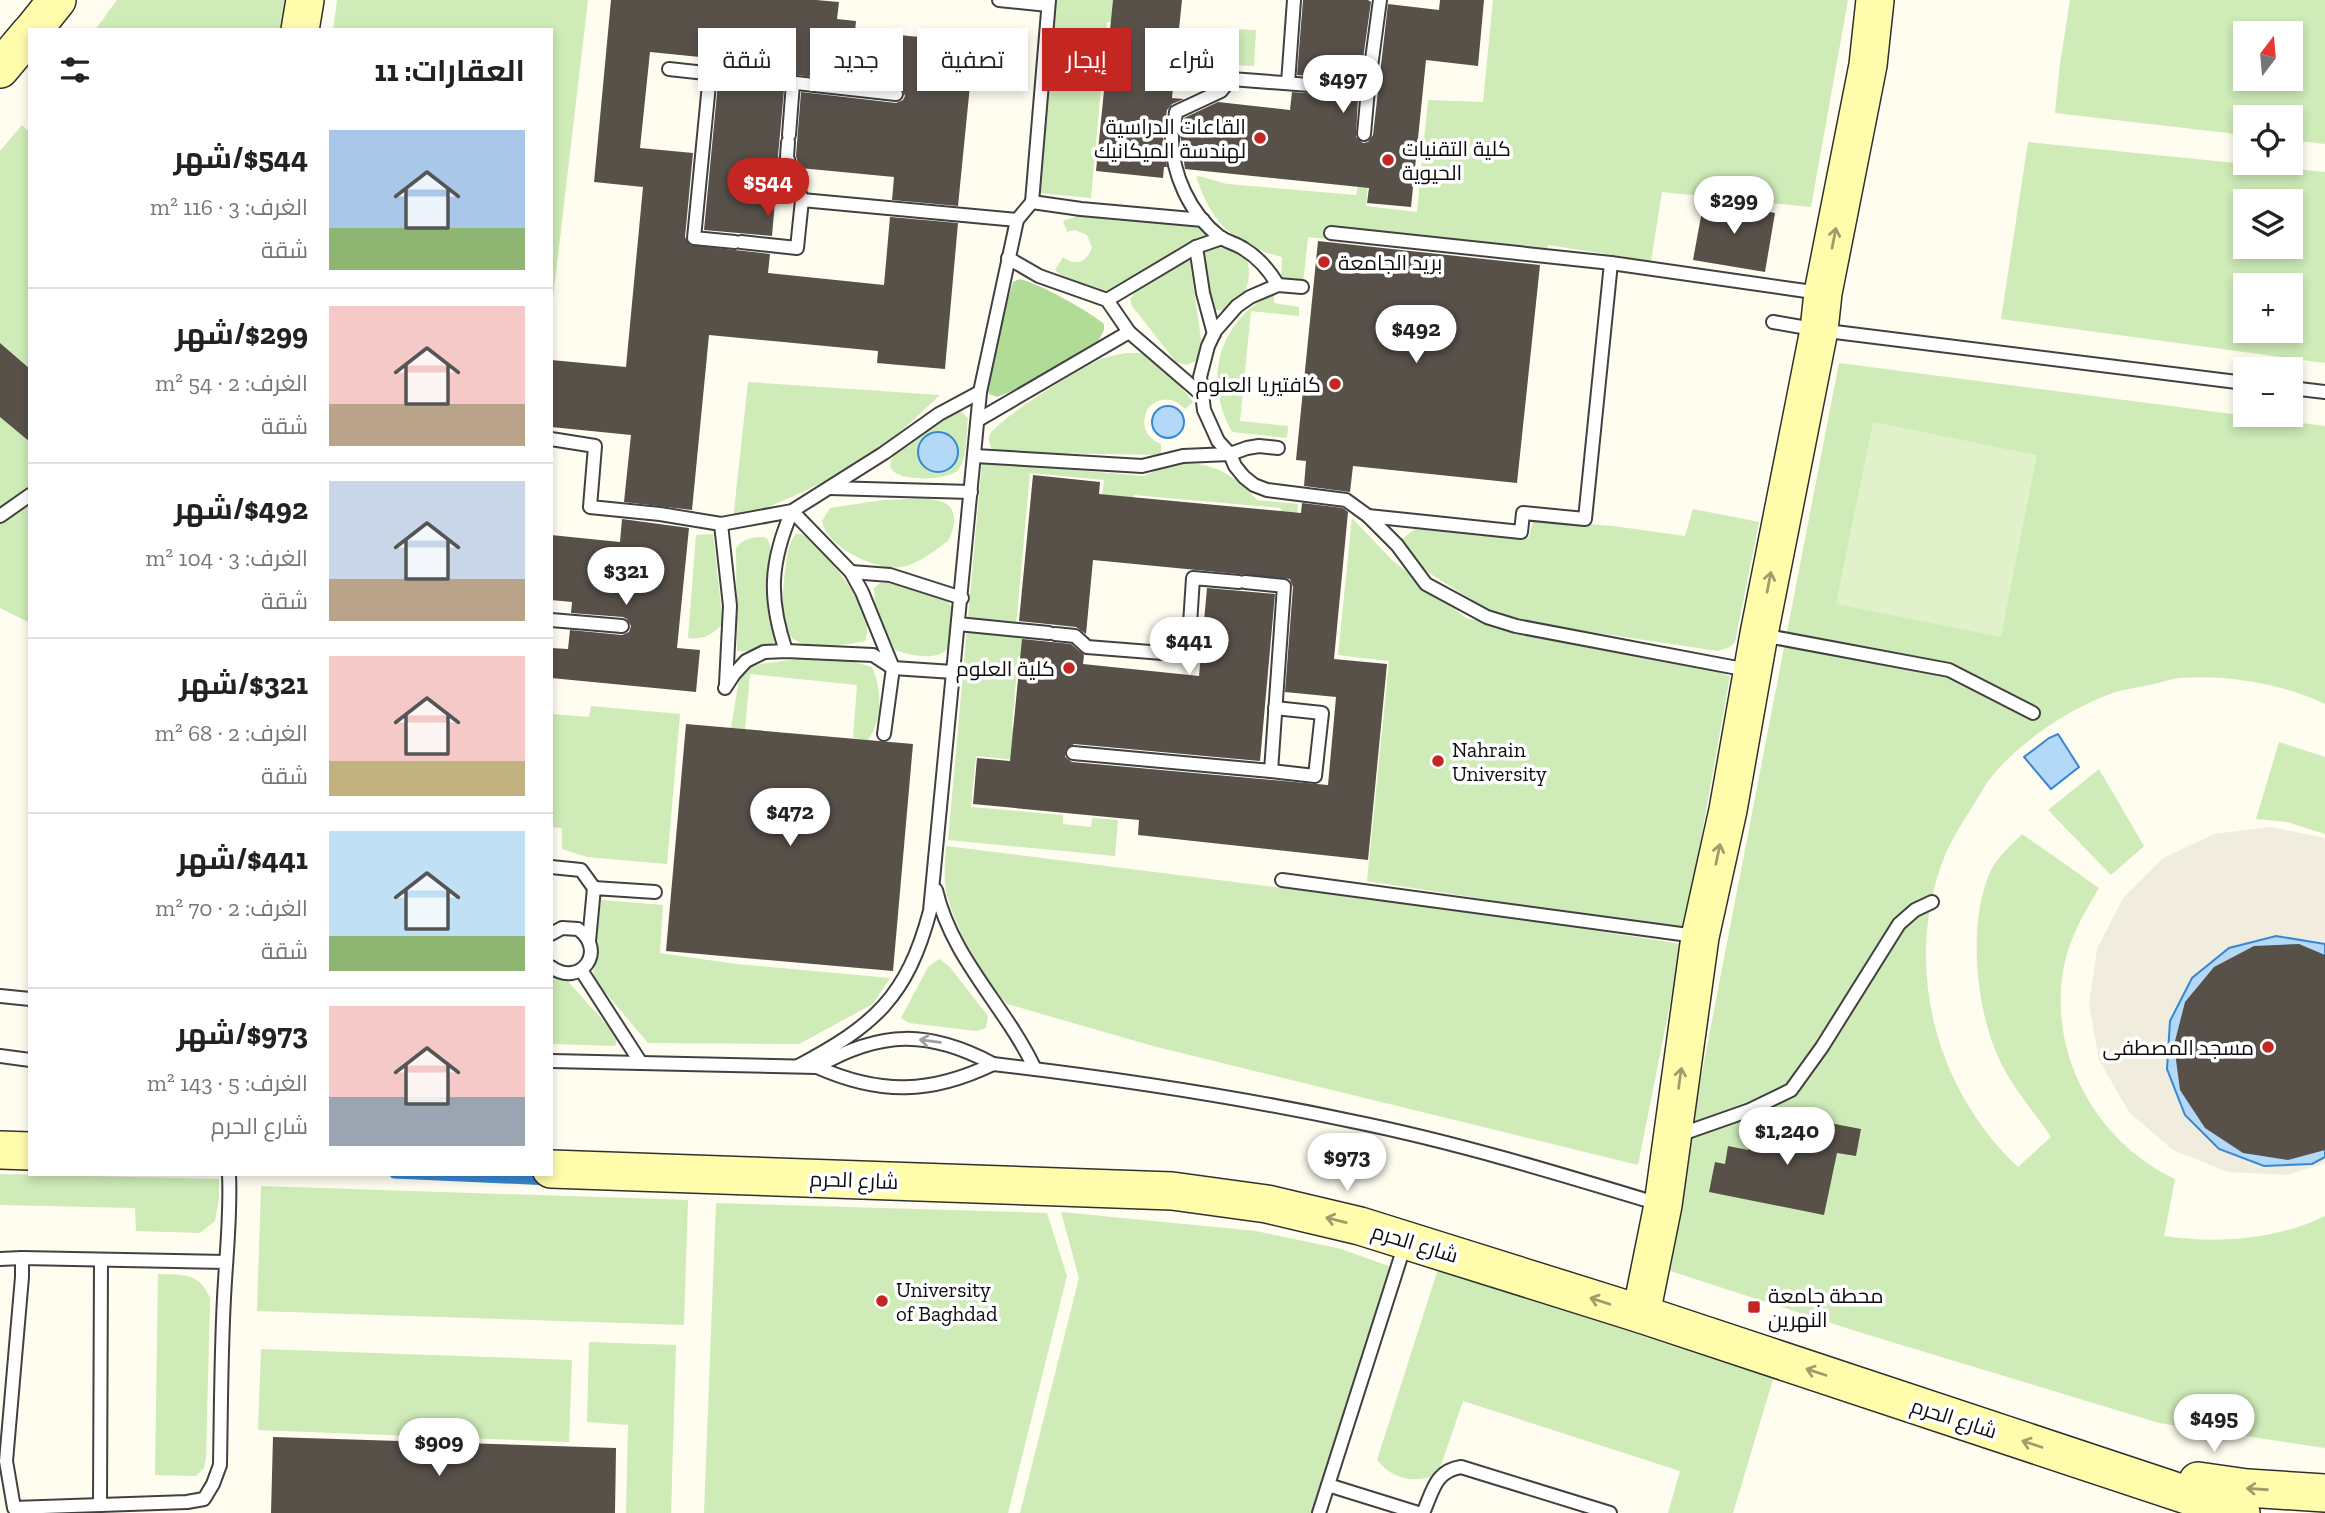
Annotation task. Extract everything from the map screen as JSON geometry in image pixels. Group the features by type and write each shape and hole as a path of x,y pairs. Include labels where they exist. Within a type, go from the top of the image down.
{"street":[{"path":"34,28 57,0"},
{"path":"300,28 305,0"},
{"path":"1641,1314 1663,1205 1700,937 1728,810 1759,634 1819,330 1868,65 1875,0"},
{"path":"0,69 28,36"},
{"path":"0,1150 28,1151"},
{"name":"شارع الحرم","path":"553,1169 1172,1191 1314,1214 1641,1314 2241,1513"},
{"path":"2097,1465 2247,1488 2325,1493"}],"lane":[{"path":"798,1066 860,1030 886,1006 906,976 921,945 930,911 980,392 1017,220 1032,202 1048,2 999,0"},
{"path":"1288,83 1294,0"},
{"path":"1364,134 1380,0"},
{"path":"669,69 698,73"},
{"path":"1278,285 1261,262 1243,248 1222,239 1203,220 1179,179 1172,147 1176,112 1221,91 1231,79 1368,89"},
{"path":"796,83 896,94"},
{"path":"708,91 694,238 797,248 802,200 787,157 792,91"},
{"path":"802,200 1017,220"},
{"path":"1032,202 1203,220"},
{"path":"1331,233 1611,263 1824,293"},
{"path":"1107,300 1196,247 1222,239"},
{"path":"1196,247 1206,307 1214,334"},
{"path":"1008,258 1039,276 1107,300 1129,332 1201,394"},
{"path":"1368,516 1521,532 1523,513 1584,519 1611,263"},
{"path":"1302,287 1278,285 1237,306 1214,334 1203,361 1201,394 1210,426 1218,441 1230,454 1235,466 1254,485 1267,490 1346,500 1368,516 1397,545 1426,584 1486,617 1516,626 1752,671"},
{"path":"1773,322 2233,382"},
{"path":"978,420 1129,332"},
{"path":"2303,389 2325,392"},
{"path":"553,439 595,446 590,507 721,524 792,511 939,414 980,392"},
{"path":"975,456 1142,466 1182,456 1230,454 1247,448 1278,448"},
{"path":"830,488 971,492"},
{"path":"0,516 28,496"},
{"path":"792,511 851,572 862,592 893,668 884,734"},
{"path":"786,651 777,624 772,595 780,537 792,511"},
{"path":"721,524 730,606 725,688 746,661 764,652 873,655 893,668 953,672"},
{"path":"851,572 890,575 962,598"},
{"path":"958,624 1075,636 1087,647 1188,655 1194,578 1284,586 1271,771"},
{"path":"553,620 622,626"},
{"path":"1759,634 1949,670 2033,713"},
{"path":"1073,753 1315,776 1322,713 1275,708"},
{"path":"553,867 581,870 594,888 589,941 591,954 582,970 566,974 553,968"},
{"path":"932,876 941,912 958,947 1026,1048 1035,1069"},
{"path":"1282,880 1700,937"},
{"path":"594,888 655,892"},
{"path":"1672,1137 1749,1110 1791,1090 1822,1047 1899,924 1915,910 1932,902"},
{"path":"553,933 570,927 585,934 589,941"},
{"path":"582,970 642,1063"},
{"path":"0,996 28,999"},
{"path":"817,1067 844,1051 864,1045 905,1039 936,1041 956,1047 993,1065 1195,1091 1353,1121 1509,1159 1663,1205"},
{"path":"0,1056 28,1060"},
{"path":"553,1061 817,1067 866,1084 892,1088 919,1088 945,1083 970,1076 993,1065"},
{"path":"0,1508 187,1503 204,1499 220,1465 229,1176"},
{"path":"1319,1513 1406,1240"},
{"path":"14,1508 6,1461 22,1258"},
{"path":"0,1259 226,1262"},
{"path":"100,1505 101,1261"},
{"path":"1423,1513 1438,1478 1448,1469 1461,1467 1610,1513"},
{"path":"1328,1485 1418,1513"}],"green space":[{"path":"117,0 286,0 280,28 96,28"},
{"path":"337,0 588,0 553,298 553,28 333,28"},
{"path":"1056,0 1127,2 1125,23 1107,22 1106,28 1054,28"},
{"path":"1493,0 1848,0 1811,207 1662,192 1651,261 1548,245 1544,263 1308,237 1303,284 1281,281 1282,257 1238,239 1218,220 1196,177 1227,184 1356,195 1359,181 1368,182 1366,206 1417,212 1428,100 1483,102"},
{"path":"2070,0 2325,0 2325,144 2303,141 2303,105 2233,105 2233,134 2055,113"},
{"path":"1239,29 1256,30 1254,66 1239,65"},
{"path":"1048,91 1101,91 1091,198 1039,193"},
{"path":"22,125 28,131 28,622 0,608 0,151"},
{"path":"2028,142 2233,163 2233,175 2303,175 2303,170 2325,172 2325,363 2303,360 2303,357 2281,357 2001,319"},
{"path":"1102,215 1203,224 1206,237 1109,293 1102,292 1073,283 1055,270 1063,257 1072,262 1080,261 1092,247 1087,235 1075,230 1067,232 1063,221 1077,216"},
{"path":"1223,243 1245,257 1249,275 1244,294 1238,302 1222,310 1212,309 1205,253 1210,246"},
{"path":"1186,258 1190,262 1201,339 1198,360 1187,365 1176,362 1132,306 1130,299 1140,285"},
{"path":"1020,279 1087,312 1104,324 1104,330 1095,348 1034,382 997,397 989,394 986,376 1013,282"},
{"path":"1274,293 1274,303 1299,307 1299,316 1251,311 1240,421 1288,426 1287,438 1232,432 1218,392 1221,353 1229,335 1240,319 1255,305"},
{"path":"1126,353 1145,353 1168,371 1193,402 1185,409 1171,400 1162,400 1148,408 1144,425 1151,438 1161,444 1161,455 993,452 989,437 1004,420 1055,385 1095,362"},
{"path":"1839,363 2233,414 2233,427 2303,427 2303,423 2325,426 2325,704 2273,686 2235,679 2197,677 2122,690 2078,708 2029,740 1988,781 1945,855 1932,896 1926,938 1927,980 1934,1022 1947,1062 1965,1100 1989,1135 2018,1167 2051,1137 2008,1076 1986,1022 1977,943 1983,892 1994,865 2022,834 2099,888 2074,935 2064,966 2061,999 2063,1031 2071,1062 2084,1091 2101,1118 2122,1142 2147,1163 2175,1179 2164,1236 2204,1240 2246,1238 2287,1230 2325,1216 2325,1448 2159,1423 1862,1333 1664,1269"},
{"path":"748,382 940,395 889,441 856,464 796,495 733,520"},
{"path":"958,409 968,418 965,452 958,470 942,477 917,478 906,477 891,468 891,461 902,448"},
{"path":"1873,422 2037,455 2001,637 1836,604"},
{"path":"982,462 1144,476 1160,469 1191,464 1219,470 1232,477 1257,500 1298,504 1296,526 1280,524 1281,508 1134,495 1131,510 1101,507 1104,480 1030,473 1016,626 1034,634 1033,649 1044,659 1018,656 1012,727 1036,729 1026,761 976,756 971,807 1063,815 1063,824 1091,827 1092,818 1118,820 1115,856 948,840"},
{"path":"924,499 946,504 953,511 954,523 949,540 913,563 891,567 854,555 842,548 826,531 822,521 830,508 883,500"},
{"path":"1693,509 1759,522 1735,642 1718,651 1524,622 1489,611 1415,564 1405,552 1402,539 1415,529 1529,537 1533,520 1613,526 1685,536"},
{"path":"1352,518 1392,560 1466,618 1699,666 1730,676 1686,923 1678,929 1367,881 1389,661 1338,655"},
{"path":"713,534 723,624 707,636 688,638 696,535"},
{"path":"796,534 802,534 812,541 850,588 865,616 865,641 833,646 809,645 791,637 785,629 782,605 786,563 790,544"},
{"path":"767,538 771,550 768,589 776,639 764,649 737,651 736,548 748,539"},
{"path":"880,583 889,583 947,601 958,617 950,646 931,656 895,650 875,606 874,588"},
{"path":"805,658 840,658 872,667 878,685 879,704 876,723 868,740 853,738 857,685 750,674 745,729 731,728 739,679 744,670 760,664"},
{"path":"591,706 680,714 667,864 587,857 562,849 562,828 553,827 553,714 589,717"},
{"path":"2279,742 2325,757 2325,834 2287,822 2256,819"},
{"path":"2099,769 2144,846 2111,875 2048,810"},
{"path":"946,846 1467,911 1682,944 1638,1165 1153,1046 1007,1004 979,967 951,909 946,889"},
{"path":"601,900 663,905 660,953 736,964 890,978 873,1004 799,1044 648,1043 593,978"},
{"path":"939,959 949,966 988,1016 986,1028 976,1031 909,1023 901,1018 928,967"},
{"path":"553,974 564,977 618,1037 615,1046 553,1044"},
{"path":"0,1174 219,1179 215,1221 200,1233 136,1231 135,1208 0,1205"},
{"path":"261,1186 688,1200 684,1325 257,1311"},
{"path":"716,1203 1047,1213 1067,1276 1008,1513 704,1513"},
{"path":"1061,1212 1256,1231 1341,1249 1394,1268 1313,1513 1020,1513 1079,1278"},
{"path":"1438,1269 1774,1376 1733,1513 1668,1513 1680,1471 1463,1401 1438,1474 1421,1479 1405,1478 1383,1467 1377,1460"},
{"path":"158,1274 183,1275 195,1279 201,1283 210,1298 206,1458 204,1468 196,1476 155,1475"},
{"path":"589,1342 676,1345 671,1513 626,1513 628,1425 587,1422"},
{"path":"261,1349 572,1360 569,1442 258,1430"}],"shaded area":[{"path":"2271,827 2325,838 2325,1163 2287,1175 2228,1172 2173,1150 2129,1112 2099,1060 2089,1004 2097,949 2123,898 2163,858 2214,834"}],"water":[{"path":"1168,406 1179,411 1184,422 1179,433 1168,438 1157,433 1152,422 1157,411"},
{"path":"938,432 952,438 958,452 952,466 938,472 924,466 918,452 924,438"},
{"path":"2058,734 2079,767 2051,789 2024,757"},
{"path":"2276,936 2325,944 2325,1157 2312,1164 2264,1166 2219,1149 2185,1115 2167,1069 2170,1021 2192,978 2229,948"}],"building":[{"path":"611,0 839,2 837,19 856,21 855,28 810,28 810,76 796,75 796,28 698,28 698,57 650,52 640,148 693,153 685,237 690,245 770,254 768,273 884,285 890,217 958,223 945,369 877,363 878,351 709,335 692,510 624,502 631,435 553,427 553,360 626,367 643,187 594,182"},
{"path":"1113,0 1182,0 1179,28 1145,28 1145,91 1173,91 1172,98 1184,99 1172,104 1167,110 1163,136 1167,167 1164,167 1163,178 1096,171 1104,91 1131,91 1131,28 1110,28"},
{"path":"1303,0 1371,2 1360,80 1297,75"},
{"path":"1440,0 1484,0 1478,66 1426,60 1411,207 1367,203 1369,188 1185,169 1180,134 1184,118 1218,102 1290,110 1292,92 1358,97 1356,137 1363,143 1368,142 1373,135 1388,4 1439,10"},
{"path":"903,35 917,37 917,91 969,91 958,206 892,200 894,177 800,168 796,156 801,92 896,103 905,96"},
{"path":"717,91 784,91 778,156 781,166 778,166 772,236 704,230"},
{"path":"1704,200 1775,213 1765,272 1693,260"},
{"path":"1318,241 1540,265 1517,483 1353,466 1350,492 1304,486 1306,461 1296,460"},
{"path":"0,343 28,367 28,440 0,417"},
{"name":"كلية العلوم","path":"1033,475 1100,482 1099,494 1301,513 1302,503 1343,508 1348,512 1334,659 1387,664 1368,860 1138,835 1139,820 973,804 977,758 1010,761 1022,639 1071,644 1084,655 1083,664 1199,676 1207,588 1275,594 1260,761 1074,744 1066,749 1065,757 1072,762 1328,785 1336,697 1285,692 1293,587 1290,579 1093,560 1086,634 1076,627 1019,621"},
{"path":"622,519 689,528 677,648 700,650 696,692 553,678 553,648 568,649 570,630 622,635 629,632 631,626 623,617 571,613 572,602 553,600 553,535 620,542"},
{"path":"686,724 913,744 893,971 666,951"},
{"path":"2299,944 2325,955 2325,1150 2288,1160 2243,1153 2205,1128 2180,1090 2174,1045 2185,1002 2214,967 2254,946"},
{"path":"1798,1117 1861,1129 1856,1156 1837,1153 1824,1215 1709,1192 1715,1162 1725,1164 1728,1146 1748,1150 1751,1133 1793,1142"},
{"path":"273,1437 616,1448 615,1513 271,1513"}],"waterway":[{"path":"439,1176 550,1181"}],"place":[{"name":"القاعات الدراسية لهندسة الميكانيك","path":"1260,138"},
{"name":"كلية التقنيات الحيوية","path":"1388,160"},
{"name":"بريد الجامعة","path":"1324,262"},
{"name":"كافتيريا العلوم","path":"1335,384"},
{"name":"كلية العلوم","path":"1069,668"},
{"name":"Nahrain University","path":"1438,761"},
{"name":"مسجد المصطفى","path":"2268,1047"},
{"name":"University of Baghdad","path":"882,1301"},
{"name":"محطة جامعة النهرين","path":"1754,1307"}]}
